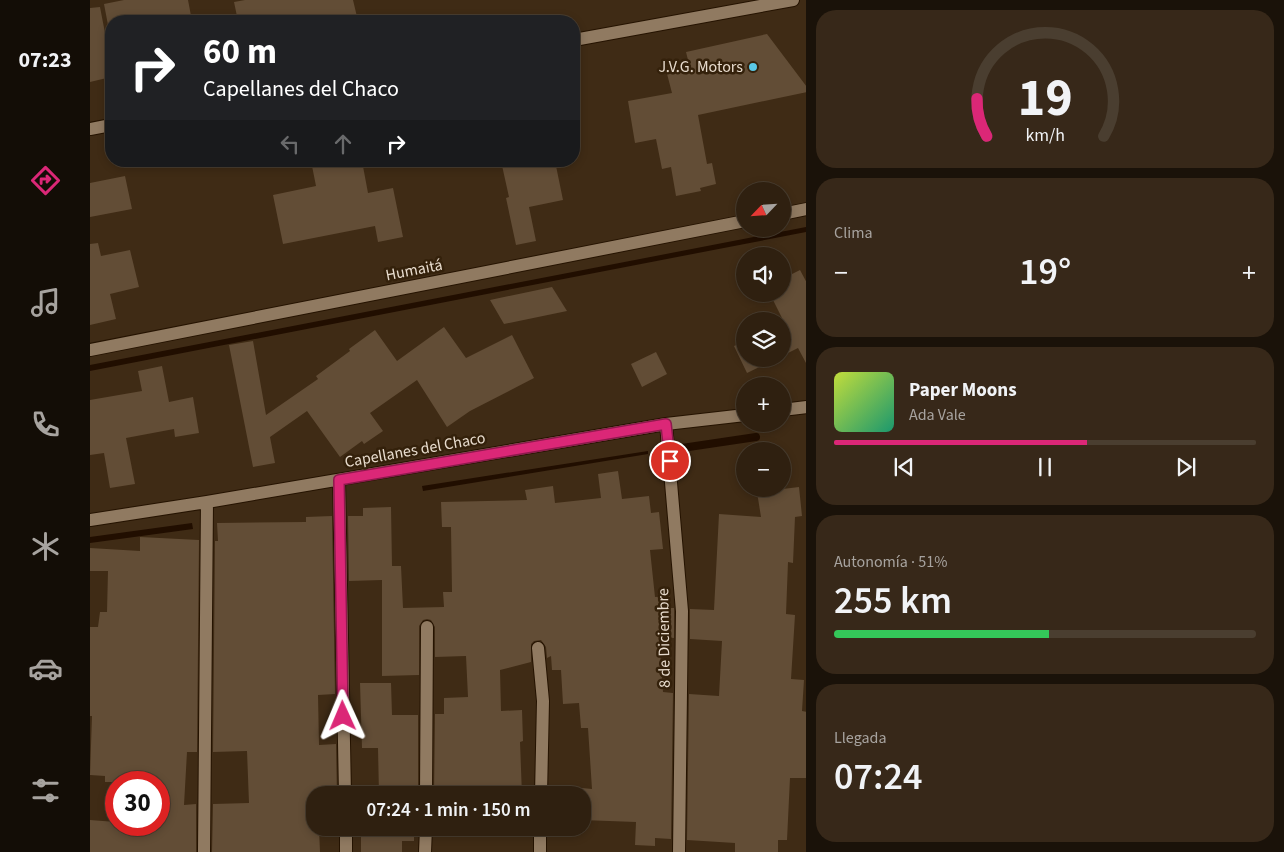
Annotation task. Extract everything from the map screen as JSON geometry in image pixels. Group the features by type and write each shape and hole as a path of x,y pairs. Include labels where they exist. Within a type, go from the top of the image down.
{"street":[{"path":"580,39 793,0"},
{"path":"90,129 105,126"},
{"path":"791,212 806,209"},
{"name":"Humaitá","path":"90,350 736,224"},
{"path":"791,409 806,407"},
{"name":"Capellanes del Chaco","path":"90,520 666,424 736,415"},
{"name":"8 de Diciembre","path":"666,424 682,611 679,852"},
{"path":"339,480 345,786"},
{"path":"204,852 207,502"},
{"path":"426,786 427,627"},
{"path":"538,648 543,701 541,786"},
{"path":"346,836 346,852"},
{"path":"426,836 426,852"},
{"path":"540,836 540,852"}],"shaded area":[{"path":"806,227 806,232 791,235 791,230"},
{"path":"749,238 775,238 90,371 90,365"},
{"path":"648,451 648,454 423,491 422,486"},
{"path":"192,523 193,529 90,543 90,537"}],"building":[{"path":"124,0 188,0 191,15 106,15 104,4"},
{"path":"245,0 353,0 357,15 237,15 234,2"},
{"path":"100,7 105,33 105,78 90,82 90,8"},
{"path":"767,34 806,86 806,92 698,115 707,164 712,163 716,184 700,188 701,191 676,196 671,167 662,169 656,139 635,143 628,101 672,93 666,70 689,64 686,52"},
{"path":"312,167 363,167 368,193 393,188 403,237 378,242 375,226 283,244 273,195 316,186"},
{"path":"502,167 556,167 563,200 529,207 536,241 516,245 506,198 509,197"},
{"path":"125,176 132,209 90,217 90,183"},
{"path":"98,243 101,256 130,250 139,287 110,294 116,319 90,325 90,244"},
{"path":"800,270 806,281 806,363 798,348 791,352 791,312 779,312 774,302 791,302 791,274"},
{"path":"552,287 567,311 504,324 490,300"},
{"path":"444,327 466,358 512,335 534,378 470,411 447,427 417,380 370,413 383,431 364,444 362,441 340,457 307,411 270,437 275,463 253,467 229,345 253,341 266,415 318,379 316,376 375,330 397,361"},
{"path":"656,352 667,374 642,387 631,364"},
{"path":"162,366 169,402 193,397 199,433 175,437 174,429 126,438 135,484 110,488 104,453 90,455 90,400 142,391 138,371"},
{"path":"744,367 759,367 747,373"},
{"path":"618,471 622,499 649,496 651,513 659,512 663,549 650,550 655,597 670,596 670,608 674,608 674,638 659,637 663,692 673,693 671,839 655,838 655,846 635,845 636,822 591,820 592,789 588,728 581,728 579,703 563,704 561,670 552,670 551,656 547,658 546,647 541,640 534,641 531,644 531,662 500,670 501,711 522,710 523,741 520,742 522,786 434,786 435,714 444,714 444,698 468,697 466,656 435,657 435,627 431,620 427,619 423,620 419,626 419,675 382,676 382,580 349,581 348,516 363,516 363,508 391,507 392,566 401,566 403,608 444,607 443,592 452,592 451,527 442,527 441,502 527,500 525,490 553,486 555,503 601,498 598,474"},
{"path":"799,487 802,516 795,517 793,563 788,562 786,614 795,615 791,679 804,680 802,711 806,712 806,778 790,778 787,840 778,840 778,852 735,852 735,843 687,840 689,694 719,696 722,641 690,639 690,609 714,610 719,514 761,517 758,497 791,497 791,488"},
{"path":"332,516 335,694 318,695 319,745 336,744 337,786 306,786 306,836 319,836 320,852 212,852 213,804 249,803 247,751 213,752 215,541 218,541 217,523 306,522 306,517"},
{"path":"140,537 199,540 197,752 187,752 184,805 196,804 196,852 90,852 90,820 105,821 105,836 170,836 170,771 105,771 105,776 90,775 92,716 90,716 90,627 98,627 100,612 107,612 108,571 90,571 90,548 140,551"},
{"path":"360,683 391,683 392,715 418,715 418,786 379,786 378,748 362,748"},
{"path":"361,836 414,836 414,841 402,841 402,852 361,852"}],"waterway":[{"path":"682,448 756,437"}],"place":[{"name":"J.V.G. Motors","path":"753,67"}],"route":[{"path":"343,716 339,480 666,424 670,461"}]}
